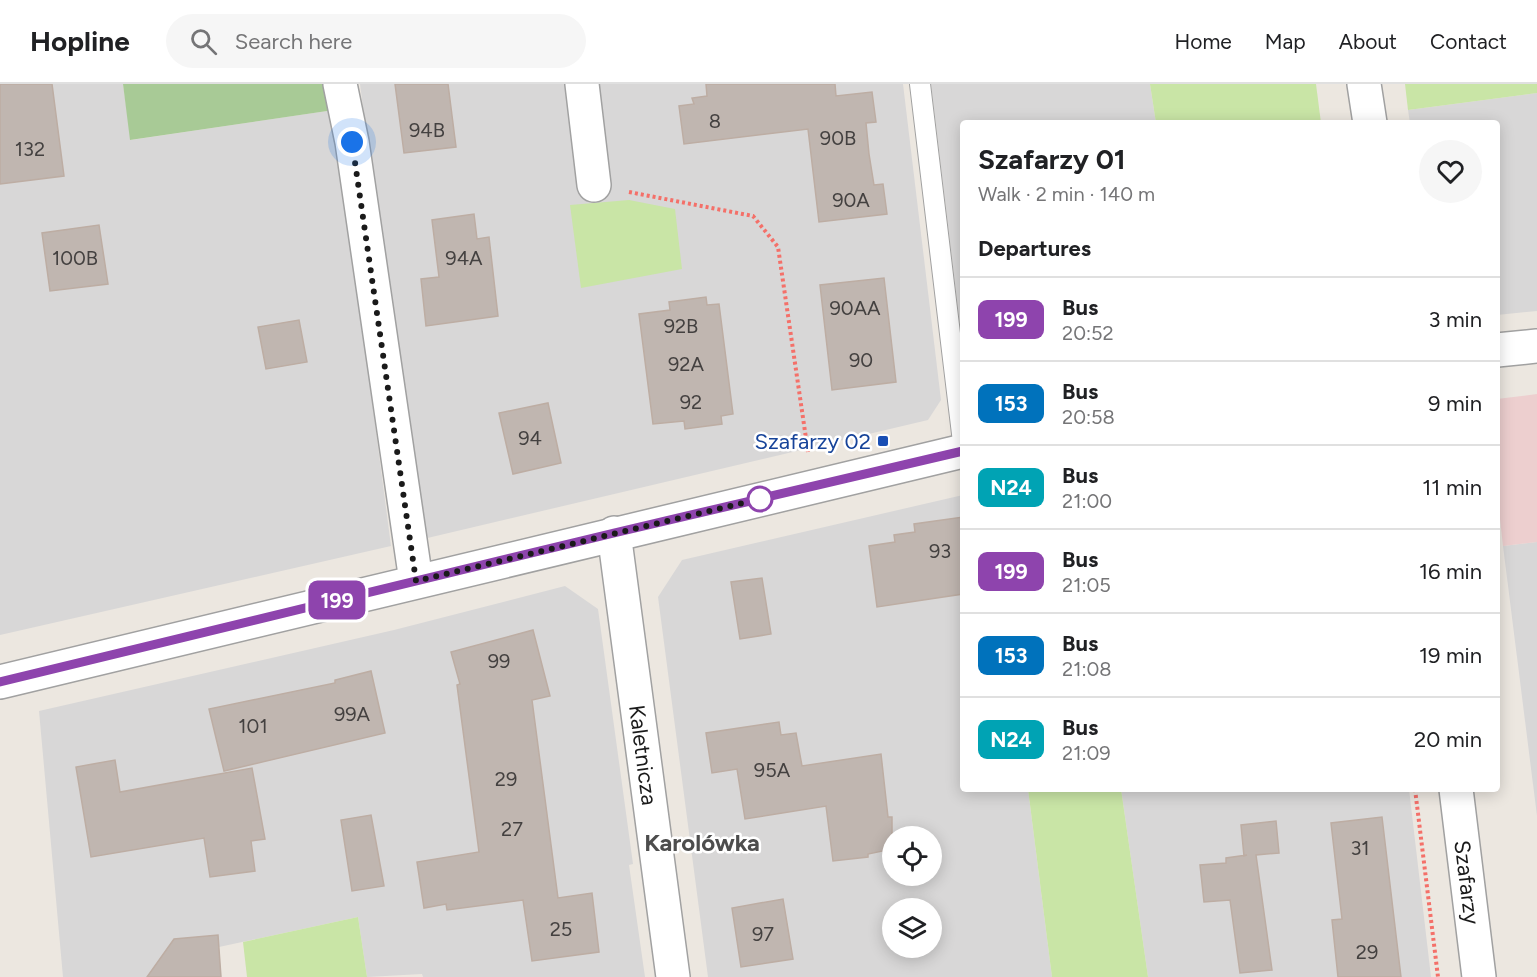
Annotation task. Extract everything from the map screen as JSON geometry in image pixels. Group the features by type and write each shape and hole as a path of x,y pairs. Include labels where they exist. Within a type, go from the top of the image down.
{"street":[{"path":"340,84 352,142 416,581"},
{"path":"582,84 594,185"},
{"path":"1364,84 1370,120"},
{"path":"1500,350 1537,346"},
{"path":"0,682 960,452"},
{"name":"Kaletnicza","path":"614,533 673,977"},
{"name":"Szafarzy","path":"1456,792 1479,977"}],"lane":[{"path":"920,84 960,417"}],"path":[{"path":"594,185 753,216 778,247 809,459"},
{"path":"1415,792 1438,977"}],"shaded area":[{"path":"0,84 123,84 131,140 334,110 391,546 0,635"},
{"path":"360,84 903,84 941,400 928,420 419,540"},
{"path":"931,84 1150,84 1156,120 960,120 960,325"},
{"path":"1537,93 1537,311 1500,315 1500,120 1410,120 1408,110"},
{"path":"1537,394 1537,542 1503,546 1500,519 1500,399"},
{"path":"960,496 960,792 1028,792 1052,977 708,977 658,597 682,560"},
{"path":"1537,542 1537,816 1503,546"},
{"path":"565,586 598,609 633,864 629,865 645,977 423,977 422,974 367,977 358,917 219,947 221,977 63,977 39,711 394,630"},
{"path":"1121,792 1409,792 1431,977 1148,977"}],"green space":[{"path":"123,84 325,84 334,110 130,140"},
{"path":"1150,84 1316,84 1321,120 1156,120"},
{"path":"1405,84 1537,84 1537,93 1408,110"},
{"path":"629,200 675,209 682,269 581,288 570,205"},
{"path":"1028,792 1121,792 1148,977 1052,977"},
{"path":"358,917 367,977 247,977 243,942"}],"building":[{"path":"0,84 52,84 64,176 0,184"},
{"path":"395,84 448,84 456,147 404,153"},
{"path":"706,84 835,84 836,96 872,92 876,122 866,123 869,154 874,185 883,184 887,214 819,222 808,129 684,144 679,106 694,104 692,98 707,96"},
{"path":"474,214 477,239 489,237 498,316 426,326 421,279 439,277 432,220"},
{"path":"99,225 108,284 50,291 42,233"},
{"path":"884,278 896,382 832,390 820,285"},
{"path":"706,297 707,305 719,304 733,414 721,416 722,424 685,429 684,421 653,424 639,314 670,310 669,302"},
{"path":"299,320 307,362 266,369 258,327"},
{"path":"548,403 561,463 513,474 499,413"},
{"path":"960,517 960,594 877,607 869,546 895,542 894,535 915,532 914,524"},
{"path":"762,578 771,634 740,639 731,582"},
{"path":"533,630 550,696 532,700 558,898 592,893 599,952 532,961 523,900 447,910 446,904 424,908 417,862 479,852 457,685 460,684 451,652"},
{"path":"371,671 385,733 224,771 209,709 335,683 335,680"},
{"path":"779,722 781,735 796,733 802,766 881,754 888,817 892,817 892,826 882,826 882,851 868,854 868,857 833,861 826,806 745,819 737,769 712,773 706,733"},
{"path":"115,760 120,792 252,768 265,839 251,841 255,871 210,877 204,838 91,857 76,767"},
{"path":"371,815 384,886 352,891 341,820"},
{"path":"1382,817 1401,977 1338,977 1332,920 1342,919 1331,823"},
{"path":"1276,821 1279,853 1256,855 1272,970 1240,973 1230,900 1204,902 1200,865 1226,863 1226,858 1244,855 1241,825"},
{"path":"783,899 793,959 741,967 732,908"},
{"path":"218,935 221,977 147,977 174,939"}],"bus line":[{"name":"199","path":"0,682 960,452"}],"place":[{"name":"Szafarzy 02","path":"883,441"}],"district":[{"name":"Karolówka","path":"702,843"}],"route":[{"path":"352,142 416,581 762,498 760,499"}]}
